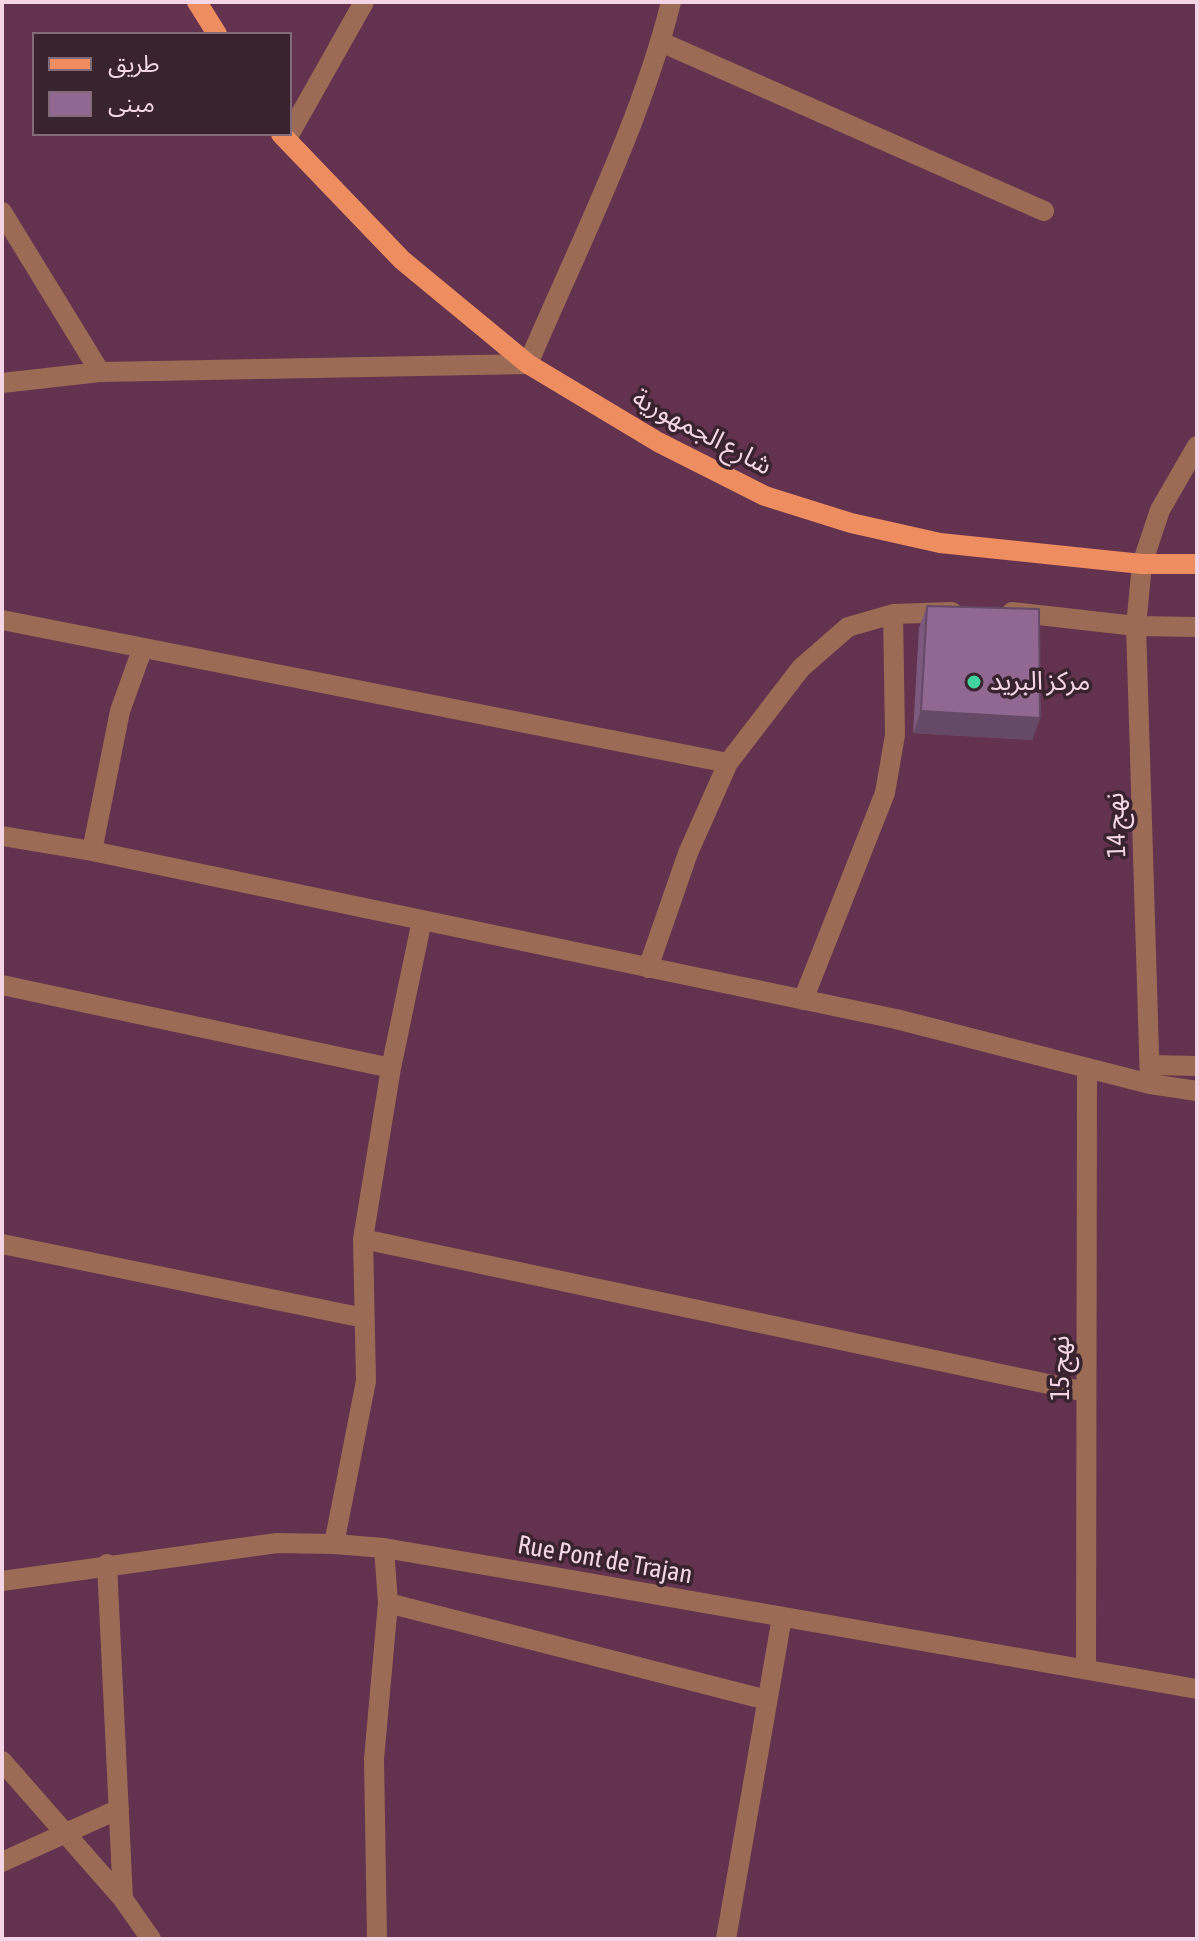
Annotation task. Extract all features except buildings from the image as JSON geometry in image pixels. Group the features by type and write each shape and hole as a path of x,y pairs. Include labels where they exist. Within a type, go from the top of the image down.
{"main road":[{"path":"197,2 216,32"},
{"name":"شارع الجمهورية","path":"286,136 402,260 528,364 658,442 765,496 851,523 940,543 1142,564 1197,564"}],"street":[{"path":"292,126 364,2"},
{"path":"2,383 100,372 528,364 661,42 671,2"},
{"path":"661,42 1044,211"},
{"path":"2,212 100,372"},
{"name":"نهج 14","path":"1150,1074 1136,626 1142,564 1160,510 1197,446"},
{"path":"648,968 688,853 728,763 801,668 848,627 893,614 984,612 1136,626 1197,627"},
{"path":"803,1000 885,793 895,735 893,614"},
{"path":"2,620 728,763"},
{"path":"92,851 120,711 142,650"},
{"path":"2,836 92,851 803,1000 1087,1068 1150,1074 1197,1091"},
{"path":"334,1544 366,1381 363,1239 391,1068 422,920"},
{"path":"2,985 391,1068"},
{"path":"1150,1074 1197,1066"},
{"name":"نهج 15","path":"1086,1668 1087,1068"},
{"path":"363,1239 1086,1392"},
{"path":"2,1244 364,1318"},
{"name":"Rue Pont de Trajan","path":"2,1581 107,1564 277,1543 384,1548 1197,1689"},
{"path":"377,1939 374,1759 388,1603 384,1548"},
{"path":"107,1564 123,1899"},
{"path":"388,1603 767,1700"},
{"path":"726,1939 782,1617"},
{"path":"2,1761 123,1899 151,1939"},
{"path":"2,1862 119,1809"}],"place":[{"name":"مركز البريد","path":"974,682"}]}
